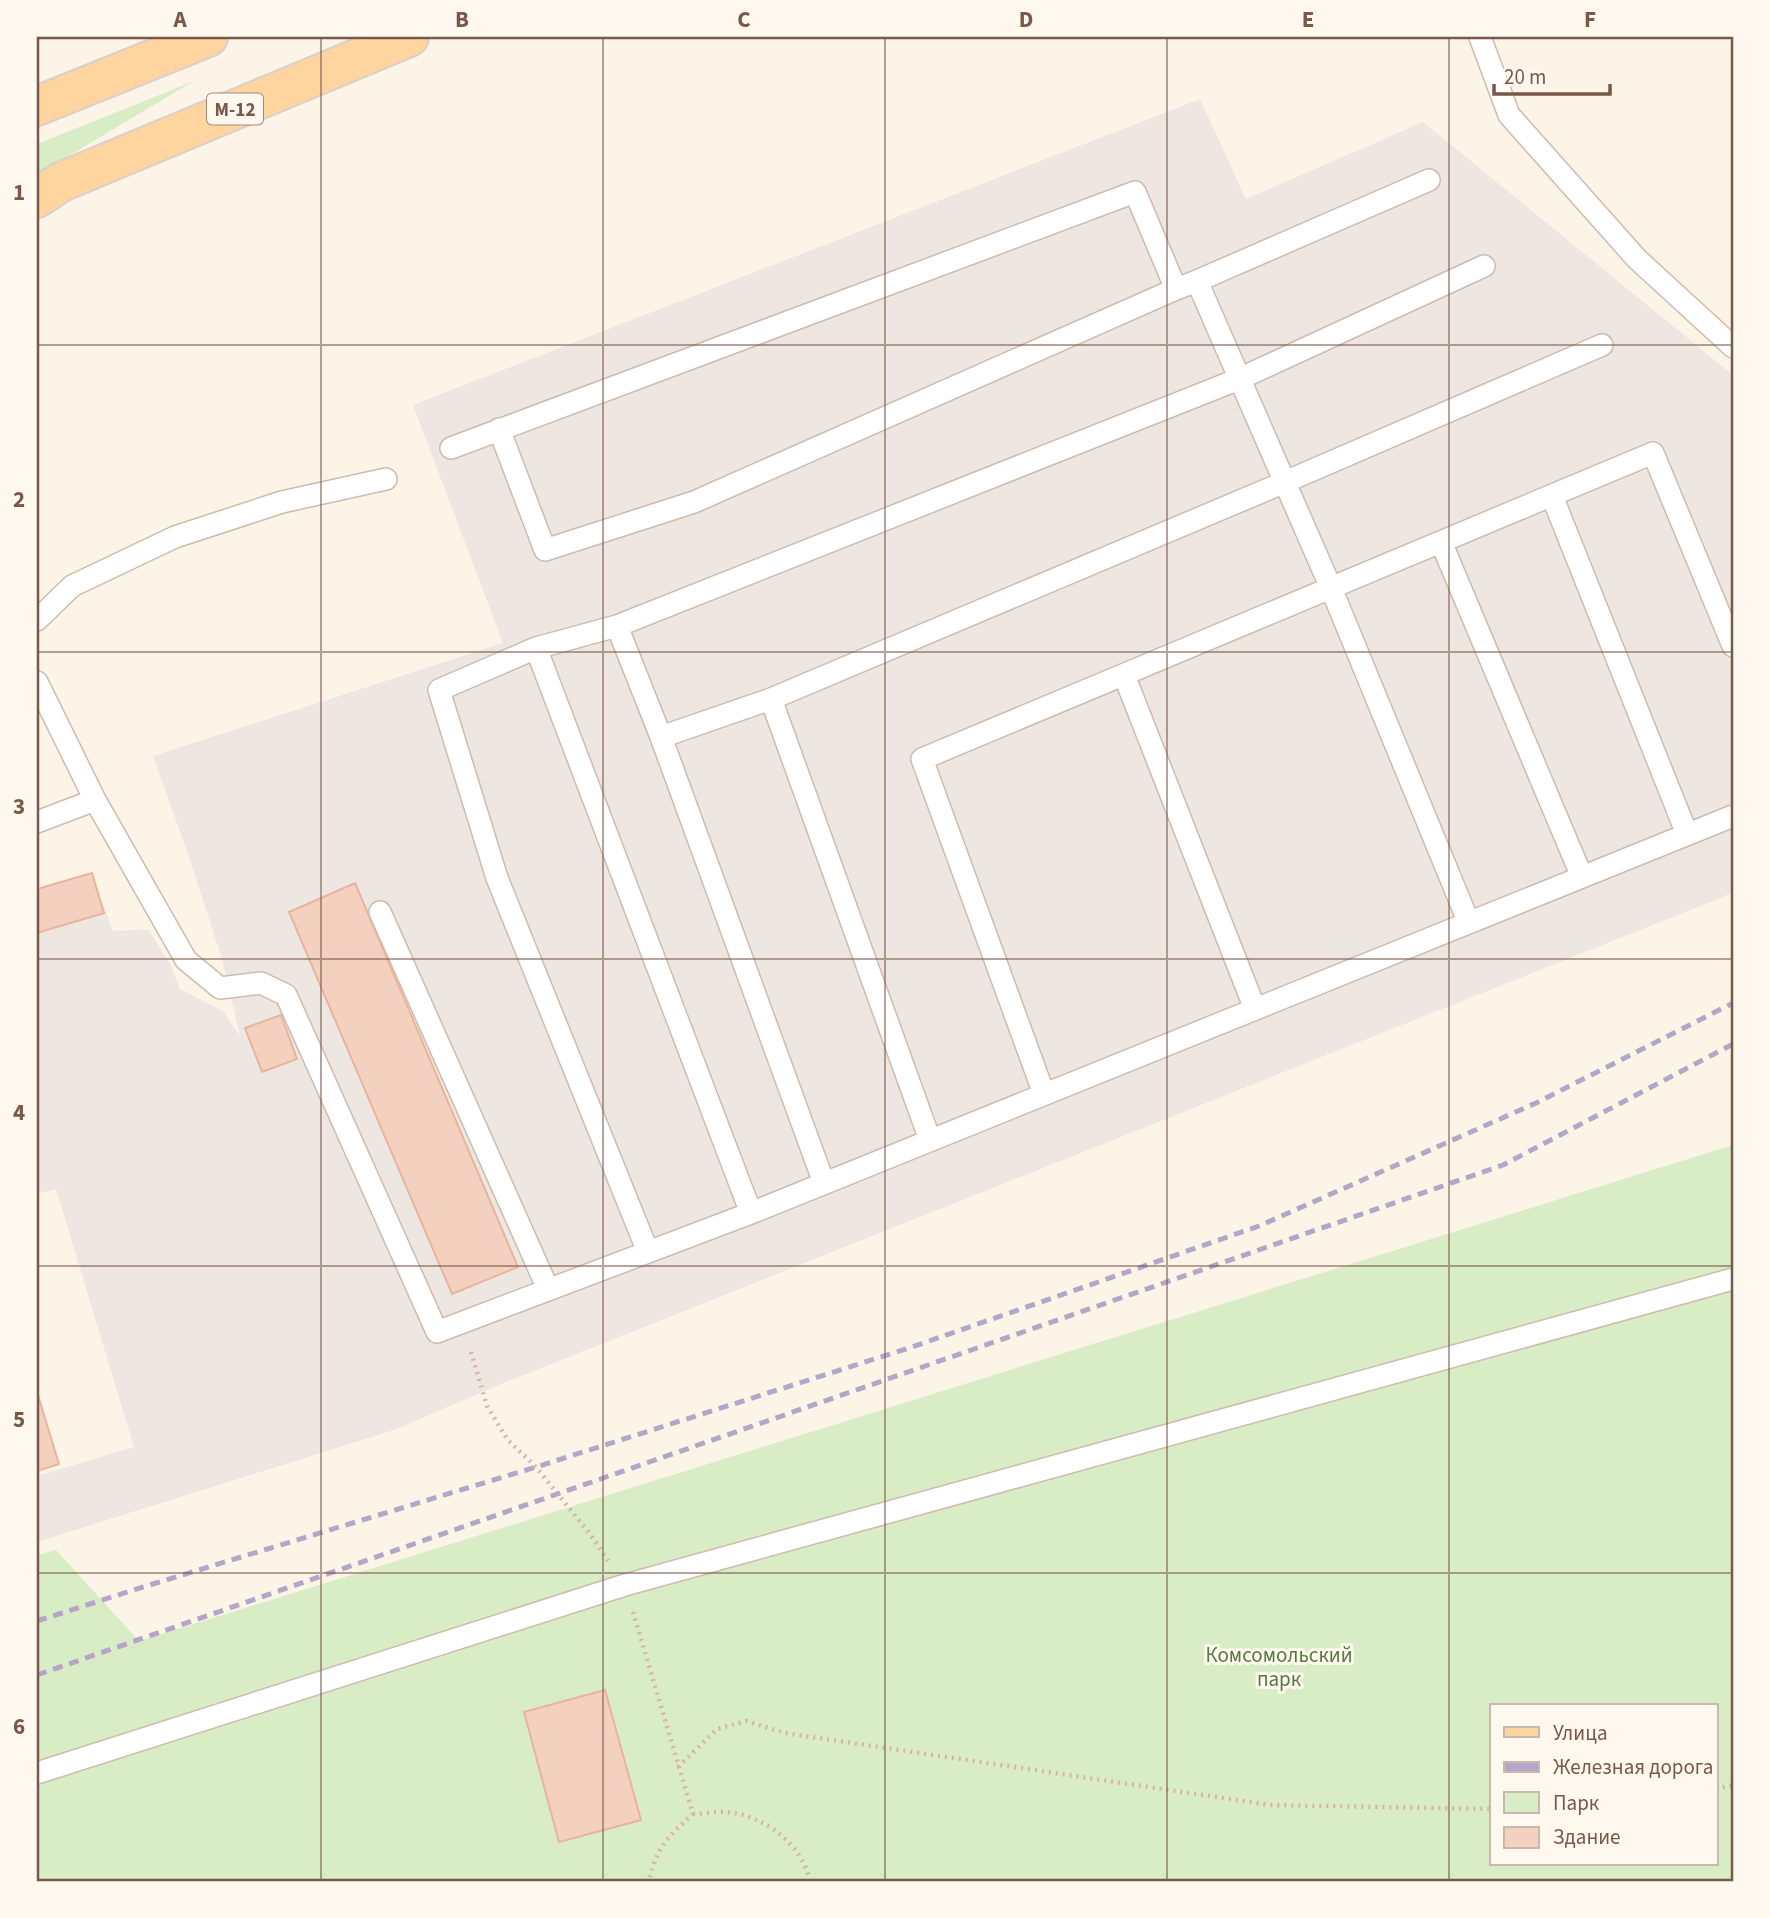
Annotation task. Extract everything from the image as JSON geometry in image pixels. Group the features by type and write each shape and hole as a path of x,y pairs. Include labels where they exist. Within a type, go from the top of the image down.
{"main road":[{"path":"37,106 208,37"},
{"name":"М-12","path":"37,198 61,182 409,37"}],"lane":[{"path":"1480,37 1509,115 1637,259 1733,347"},
{"path":"499,429 545,550 694,502 1429,180"},
{"path":"451,448 1135,192 1176,289"},
{"path":"648,1252 497,878 439,690 536,648 617,626 1239,379 1484,267"},
{"path":"1197,281 1331,588 1469,923"},
{"path":"661,737 771,699 1602,345"},
{"path":"1044,1094 922,759 1653,453 1733,646"},
{"path":"37,620 72,586 176,537 282,502 386,479"},
{"path":"1552,496 1687,834"},
{"path":"1441,542 1582,877"},
{"path":"617,626 661,737 824,1183"},
{"path":"536,648 751,1213"},
{"path":"1124,675 1255,1009"},
{"path":"37,682 95,800 186,960 219,988 261,984 286,995 437,1332 751,1213 1733,816"},
{"path":"771,699 930,1140"},
{"path":"37,822 95,800"},
{"path":"380,912 548,1289"},
{"path":"37,1773 625,1585 1733,1279"}],"path":[{"path":"462,1323 487,1406 507,1439 536,1467 590,1534 625,1585 693,1814"},
{"path":"678,1767 718,1729 746,1721 785,1733 1270,1805 1490,1809"},
{"path":"649,1881 653,1861 669,1835 693,1814 727,1812 760,1821 790,1843 808,1872 810,1881"}],"shaded area":[{"path":"1200,99 1246,199 1423,122 1733,375 1733,893 501,1384 397,1429 37,1542 37,1476 134,1447 56,1189 37,1194 37,918 101,899 113,931 148,929 171,965 180,989 223,1011 240,1036 222,959 153,756 503,643 413,405"}],"green space":[{"path":"194,81 37,175 37,144"},
{"name":"Комсомольский парк","path":"1733,1145 1733,1881 37,1881 37,1555 56,1550 139,1641"}],"building":[{"path":"92,873 104,913 37,933 37,889"},
{"path":"355,883 518,1267 452,1294 289,912"},
{"path":"281,1015 297,1059 262,1072 245,1028"},
{"path":"37,1392 59,1464 37,1471"},
{"path":"605,1690 641,1820 559,1842 524,1712"}],"railway":[{"path":"37,1621 536,1467 909,1348 1259,1226 1536,1103 1733,1003"},
{"path":"37,1675 1503,1165 1733,1044"}]}
